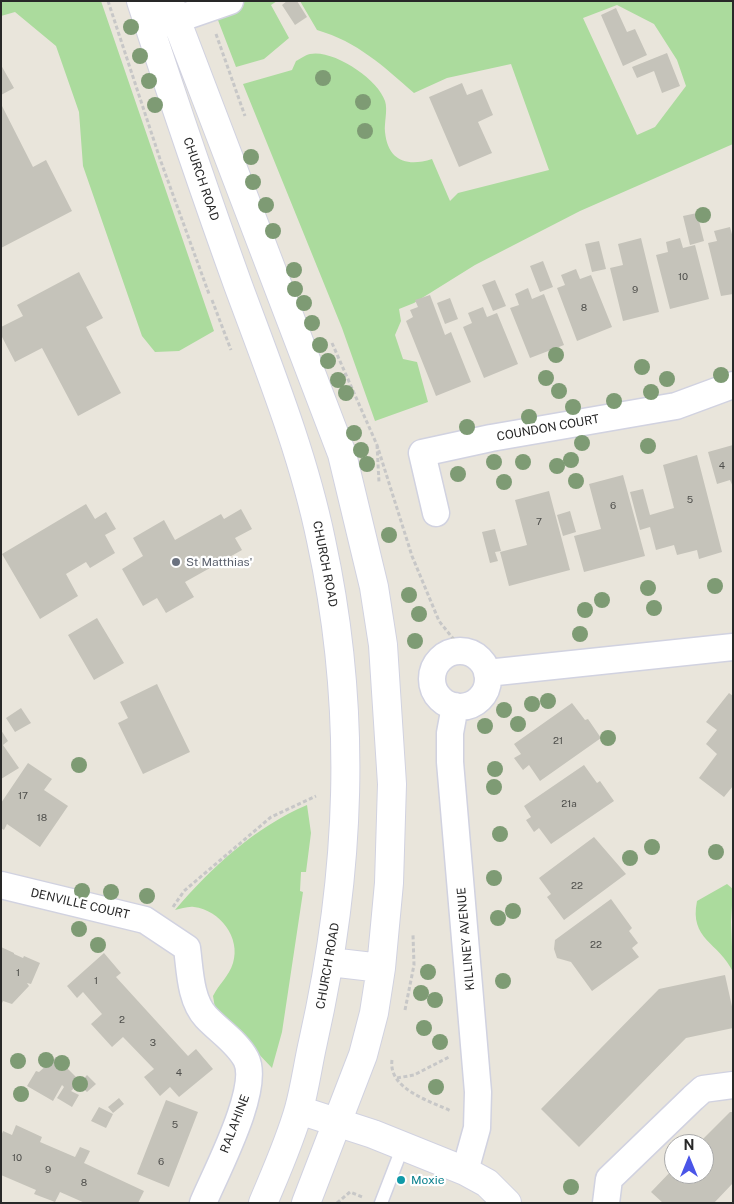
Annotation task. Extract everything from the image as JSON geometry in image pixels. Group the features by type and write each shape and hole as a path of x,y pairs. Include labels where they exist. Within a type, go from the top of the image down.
{"main road":[{"name":"CHURCH ROAD","path":"141,1 206,195 301,463 321,537 332,592 345,710 346,785 342,879 330,962 299,1110 263,1203"},
{"path":"173,11 336,437 358,517 374,587 383,645 392,784 389,882 381,968 374,1013 363,1055 306,1203"},
{"path":"330,962 381,968"},
{"path":"299,1110 403,1146 465,1171 487,1183 507,1203"}],"street":[{"path":"150,29 173,11 218,6"},
{"name":"COUNDON COURT","path":"436,513 422,453 491,438 676,406 733,385"},
{"path":"487,673 733,647"},
{"path":"454,651 463,651 479,658 487,673 488,682 480,698 466,706 455,706 441,699 436,692 432,676 439,660 454,651"},
{"name":"KILLINEY AVENUE","path":"455,706 450,733 450,762 474,1037 477,1118 477,1128 465,1171"},
{"name":"DENVILLE COURT","path":"1,885 145,920 164,918"},
{"name":"RALAHINE","path":"164,918 186,948 194,992 204,1016 241,1050 247,1061 250,1073 250,1083 245,1104 203,1203"},
{"path":"606,1203 609,1179 693,1098 703,1089 733,1085"}],"lane":[{"path":"382,1203 403,1146"}],"path":[{"path":"108,1 160,159 233,353"},
{"path":"218,6 233,76 247,122"},
{"path":"330,339 377,446 415,564 439,621 463,651"},
{"path":"164,918 184,891 271,817 320,794"},
{"path":"397,1078 414,1075 449,1057 456,1040 474,1037"},
{"path":"392,1063 397,1078 409,1092 450,1111 477,1118"},
{"path":"338,1203 350,1192"}],"green space":[{"path":"1,1 101,1 214,331 179,351 155,352 142,336 83,166 79,112 56,46 15,12 1,16"},
{"path":"244,1 277,1 271,5 289,38 264,59 236,67 216,15"},
{"path":"300,1 733,1 733,144 580,211 475,265 414,303 399,309 401,321 395,335 403,359 417,362 428,402 375,421 342,328 243,84 292,70 296,61 310,54 330,56 353,67 381,92 385,101 385,132 390,150 400,159 407,162 432,159 450,201 458,193 549,170 511,64 447,78 414,93 358,48 317,30","holes":["617,5 654,24 677,60 686,86 655,127 637,135 583,18"]},
{"path":"307,805 311,833 306,872 301,872 300,891 303,892 282,1032 272,1068 215,1008 213,996 231,968 235,954 231,935 220,919 203,909 187,907 175,910 235,850 270,825"},
{"path":"727,884 733,889 731,922 733,972 727,962 701,933 697,924 696,914 697,901"}],"building":[{"path":"287,1 297,1 307,17 295,25 282,5"},
{"path":"616,8 627,32 635,29 647,55 623,66 601,15"},
{"path":"667,53 680,86 662,93 654,71 637,78 632,67"},
{"path":"1,65 14,88 1,95"},
{"path":"462,83 467,95 482,89 493,115 478,122 492,153 459,167 429,97"},
{"path":"1,104 33,167 46,160 72,211 1,248"},
{"path":"697,213 704,241 690,245 683,216"},
{"path":"730,227 733,238 733,294 721,296 708,243 717,241 714,231"},
{"path":"641,238 659,312 623,321 610,268 623,265 618,244"},
{"path":"680,238 683,248 695,245 709,299 670,309 656,255 668,252 666,242"},
{"path":"599,241 606,269 592,272 585,244"},
{"path":"543,261 553,287 540,292 530,266"},
{"path":"576,269 580,279 591,275 612,327 577,341 557,288 565,285 561,275"},
{"path":"79,272 103,318 86,327 121,393 78,416 42,348 15,362 1,335 1,327 23,316 17,305"},
{"path":"495,280 506,306 493,311 482,285"},
{"path":"528,288 532,299 544,294 564,345 530,358 510,308 519,305 515,294"},
{"path":"430,295 445,335 451,332 471,382 436,396 406,321 413,317 410,310 418,307 415,300"},
{"path":"450,298 458,319 445,324 437,303"},
{"path":"483,307 487,317 497,313 518,364 484,378 463,327 472,323 468,313"},
{"path":"733,445 733,487 730,480 717,484 708,452"},
{"path":"697,455 722,552 699,559 697,550 677,555 674,545 656,550 650,527 640,530 630,492 643,489 650,515 674,508 663,465"},
{"path":"623,475 645,556 584,572 574,536 601,529 589,484"},
{"path":"549,491 570,570 509,586 500,552 527,545 515,500"},
{"path":"86,504 95,519 106,512 116,529 105,535 115,553 90,568 86,562 66,574 78,596 40,619 2,554"},
{"name":"St Matthias'","path":"241,509 252,529 235,538 242,550 185,582 194,597 166,613 157,598 143,606 122,569 143,556 133,538 164,520 175,540 221,514 224,519"},
{"path":"570,511 576,532 563,536 557,515"},
{"path":"495,529 501,551 495,552 498,561 490,563 482,532"},
{"path":"97,618 124,663 94,680 68,635"},
{"path":"157,684 190,752 143,774 118,723 128,718 120,702"},
{"path":"729,693 733,696 733,786 724,797 699,778 717,754 706,744 717,730 706,722"},
{"path":"572,703 585,720 588,719 601,738 540,781 529,765 523,770 514,758 521,754 514,744"},
{"path":"21,708 31,723 15,732 6,718"},
{"path":"1,730 8,741 3,745 19,768 1,779"},
{"path":"28,763 52,779 44,790 68,806 40,847 7,824 4,830 1,828 1,803"},
{"path":"584,765 597,783 600,781 614,801 551,844 539,828 534,832 526,820 531,817 524,806"},
{"path":"594,837 626,874 564,920 547,897 551,894 539,878"},
{"path":"611,899 632,928 629,931 638,943 632,948 639,957 592,991 571,962 557,958 554,949 555,940"},
{"path":"1,947 23,958 24,956 40,963 31,984 27,983 29,986 12,1004 3,1001 1,1005"},
{"path":"104,953 121,973 116,977 188,1056 196,1049 213,1069 179,1097 170,1087 160,1096 144,1077 154,1069 123,1037 112,1047 91,1024 102,1014 83,992 77,998 67,986"},
{"path":"725,975 733,1011 733,1028 686,1038 579,1147 541,1109 659,989"},
{"path":"56,1057 81,1082 87,1075 96,1084 87,1092 78,1084 71,1091 79,1095 72,1107 57,1098 64,1087 62,1085 53,1101 27,1086 36,1071 39,1072"},
{"path":"119,1098 124,1104 113,1113 108,1107"},
{"path":"166,1100 198,1112 169,1187 137,1174"},
{"path":"99,1107 113,1114 106,1128 91,1121"},
{"path":"730,1112 733,1112 733,1183 714,1203 663,1203 651,1192 664,1178 664,1184 714,1184 714,1134 708,1134"},
{"path":"16,1125 42,1137 40,1142 75,1157 80,1147 90,1151 84,1163 144,1191 138,1203 85,1203 60,1192 55,1202 34,1194 36,1190 1,1175 1,1136 3,1131 12,1135"}],"place":[{"name":"St Matthias'","path":"176,562"},
{"name":"Moxie","path":"401,1180"}]}
